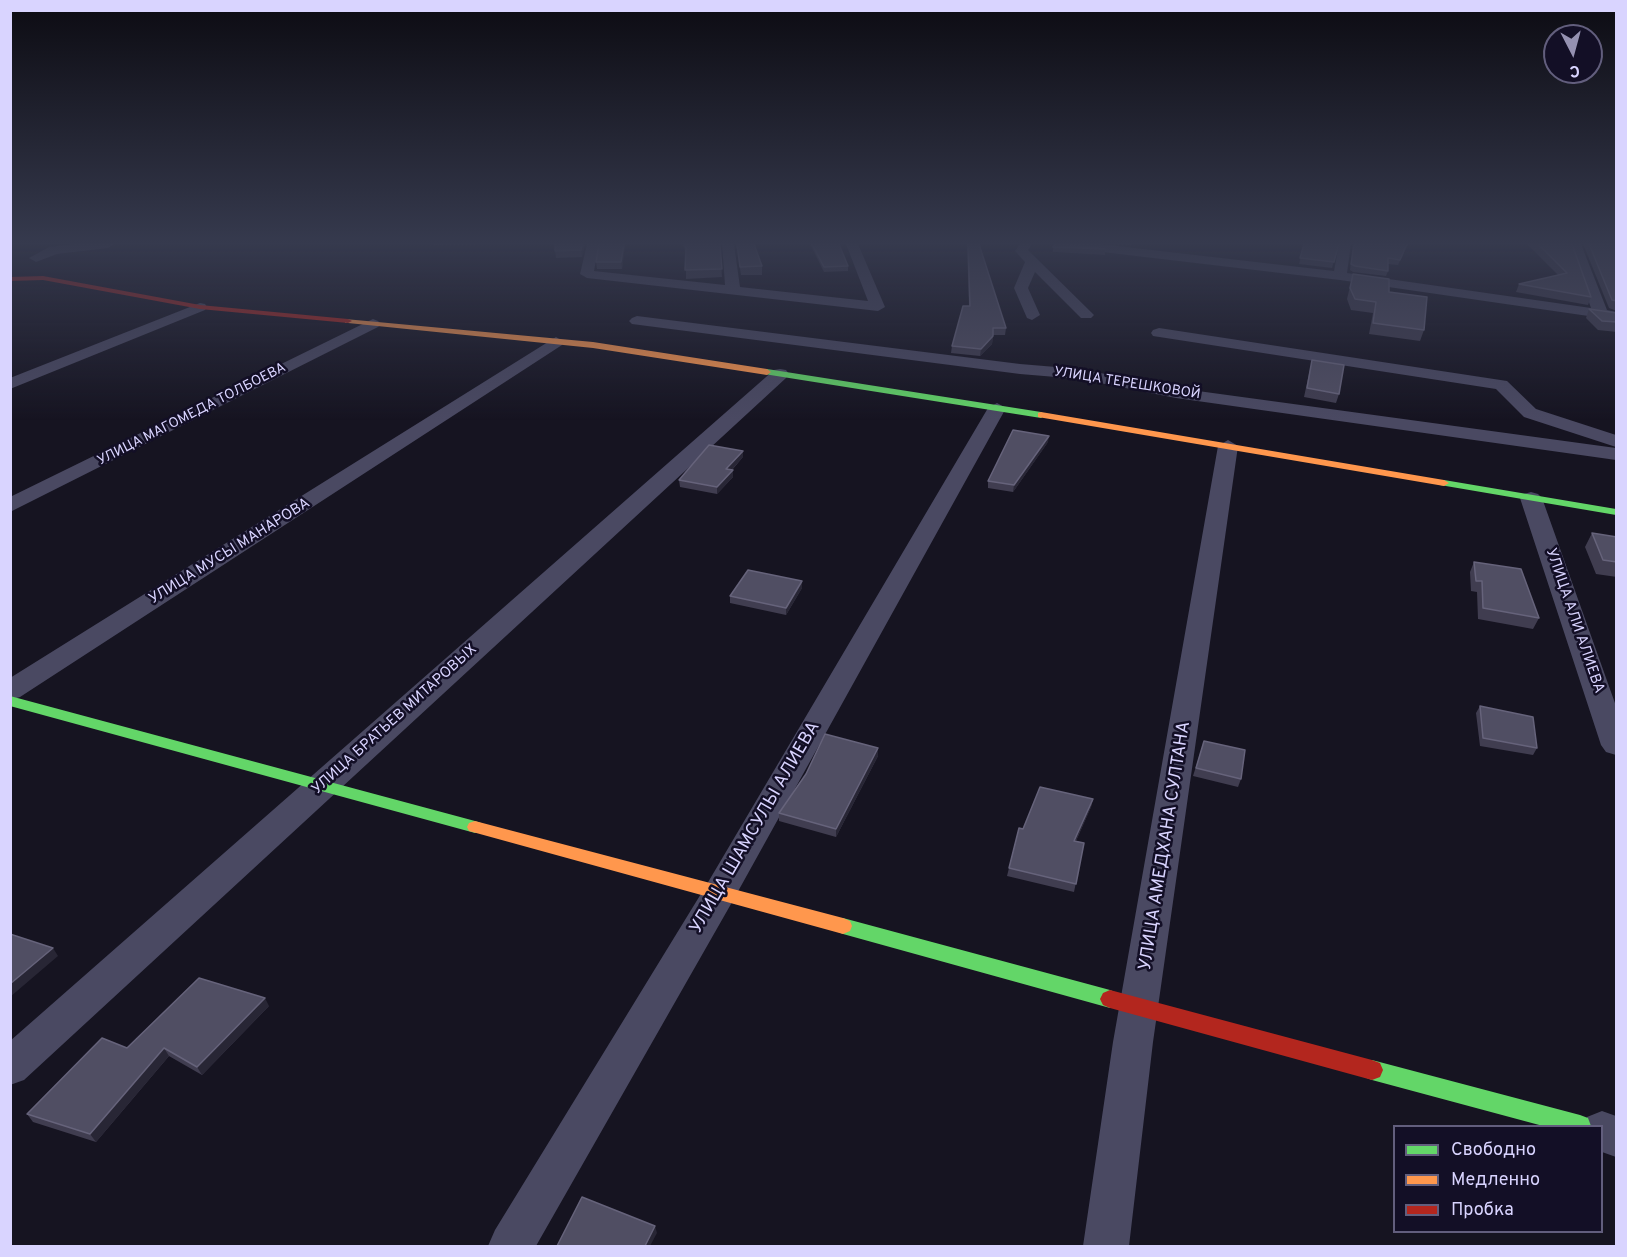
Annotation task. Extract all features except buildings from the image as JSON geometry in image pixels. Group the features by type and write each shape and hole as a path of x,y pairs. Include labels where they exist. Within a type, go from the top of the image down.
{"street":[{"path":"177,303 200,307 556,342 780,374 1228,446 1617,512"},
{"path":"836,303 878,307 876,303"},
{"path":"1027,303 1032,315"},
{"path":"1073,303 1086,315"},
{"path":"1522,303 1617,316"},
{"path":"1596,303 1600,314"},
{"path":"10,384 200,307"},
{"name":"УЛИЦА ТЕРЕШКОВОЙ","path":"637,321 1008,368 1080,374 1176,393 1617,454"},
{"name":"УЛИЦА МАГОМЕДА ТОЛБОЕВА","path":"10,506 373,324"},
{"path":"1159,333 1501,385 1530,412 1617,441"},
{"name":"УЛИЦА МУСЫ МАНАРОВА","path":"10,692 556,342"},
{"name":"УЛИЦА БРАТЬЕВ МИТАРОВЫХ","path":"10,1067 780,374"},
{"name":"УЛИЦА ШАМСУЛЫ АЛИЕВА","path":"511,1246 718,894 997,408"},
{"name":"УЛИЦА АМЕДХАНА СУЛТАНА","path":"1106,1246 1133,1042 1228,446"},
{"name":"УЛИЦА АЛИ АЛИЕВА","path":"1531,498 1617,745"},
{"path":"10,700 718,894 1576,1125"}],"traffic: fast":[{"path":"767,372 1041,415"},
{"path":"1444,483 1616,512"},
{"path":"10,701 475,827"},
{"path":"843,926 1110,999"},
{"path":"1372,1070 1576,1125"}],"traffic: slow":[{"path":"348,321 593,345 767,372"},
{"path":"1041,415 1444,483"},
{"path":"475,827 843,926"}],"traffic: jam":[{"path":"177,303 200,307 348,321"},
{"path":"1110,999 1372,1070"}]}
